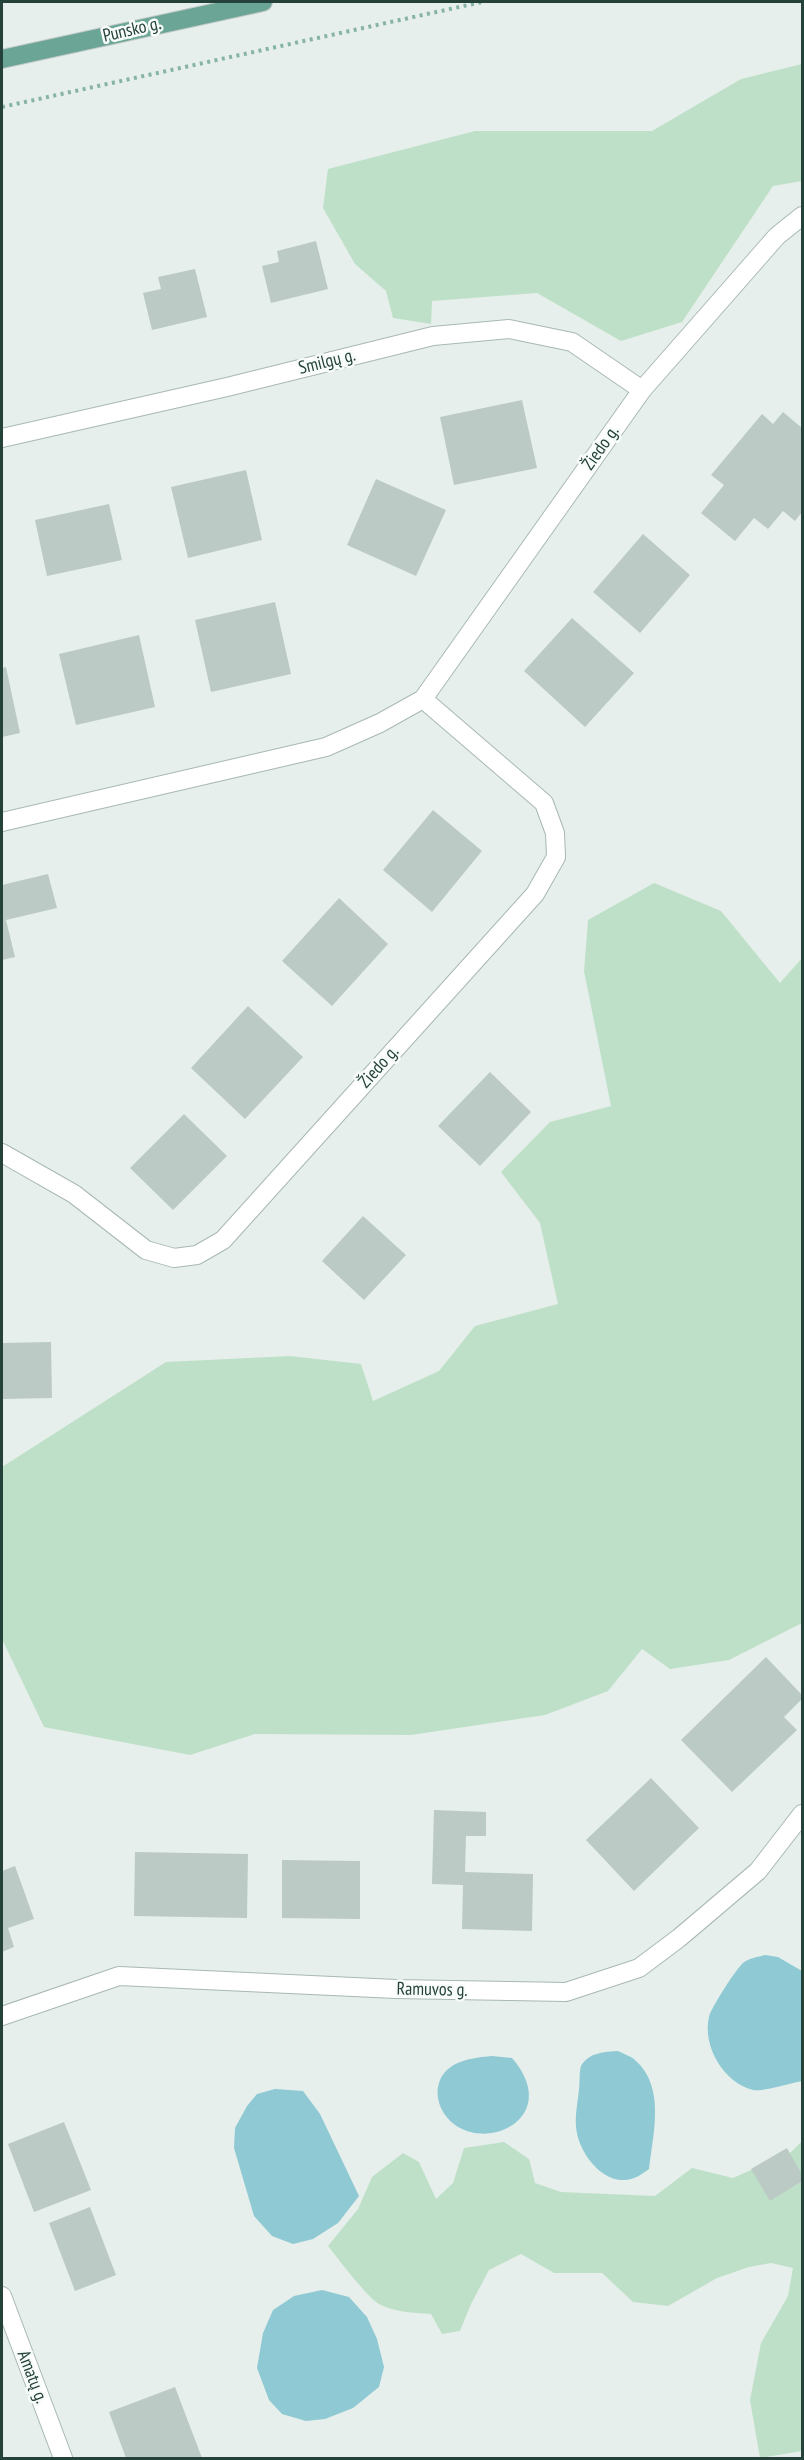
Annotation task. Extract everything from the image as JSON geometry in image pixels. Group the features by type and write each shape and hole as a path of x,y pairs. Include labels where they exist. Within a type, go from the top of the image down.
{"main road":[{"name":"Punsko g.","path":"2,59 263,2"}],"street":[{"name":"Žiedo g.","path":"2,822 326,747 380,723 423,699 642,390 777,236 802,216"},
{"name":"Smilgų g.","path":"2,438 227,387 433,336 508,329 572,342 642,390"},
{"name":"Žiedo g.","path":"2,1153 74,1194 146,1250 174,1258 197,1256 223,1240 535,894 556,857 555,833 544,803 423,699"},
{"name":"Ramuvos g.","path":"2,2016 119,1976 396,1989 566,1992 639,1968 679,1938 758,1871 802,1814"},
{"name":"Amatų g.","path":"2,2296 63,2458"}],"path":[{"path":"2,107 482,2"}],"green space":[{"path":"802,64 802,181 773,186 682,322 621,341 537,293 432,301 431,324 393,318 386,291 355,264 323,208 328,169 475,131 652,131 741,79"},
{"path":"654,883 721,911 780,983 802,958 802,1623 729,1660 670,1669 642,1649 608,1691 545,1715 411,1735 255,1734 190,1755 44,1727 2,1639 2,1467 166,1362 290,1356 361,1364 373,1401 439,1371 475,1326 558,1304 540,1223 501,1172 550,1122 611,1106 584,971 588,920"},
{"path":"802,2141 802,2451 760,2458 750,2400 761,2343 788,2296 793,2268 771,2263 749,2267 717,2278 668,2306 633,2302 602,2273 554,2273 521,2254 489,2270 460,2331 442,2334 431,2314 405,2312 379,2304 367,2294 328,2246 358,2209 372,2177 403,2153 419,2162 436,2199 453,2183 464,2148 504,2142 529,2159 535,2183 561,2192 655,2196 692,2168 733,2178 790,2153"}],"water":[{"path":"765,1955 778,1957 802,1971 802,2081 770,2089 753,2090 742,2086 724,2071 712,2051 708,2028 709,2017 714,2006 743,1963"},
{"path":"618,2051 633,2059 645,2071 654,2097 655,2126 649,2169 628,2180 615,2179 606,2175 591,2162 580,2144 576,2126 581,2066 593,2055"},
{"path":"492,2056 512,2058 526,2081 529,2101 522,2116 508,2128 491,2133 473,2133 455,2125 442,2110 439,2104 438,2086 442,2076 453,2065"},
{"path":"275,2089 303,2091 320,2114 359,2196 338,2223 313,2239 293,2244 272,2236 254,2216 234,2148 235,2128 247,2106 257,2094"},
{"path":"322,2290 349,2297 367,2317 377,2339 384,2367 379,2387 353,2408 325,2419 306,2421 282,2414 269,2400 257,2368 263,2333 273,2310 294,2296"}],"building":[{"path":"316,241 328,289 271,303 262,266 279,262 277,251"},
{"path":"195,269 207,317 152,330 143,293 161,289 158,277"},
{"path":"522,400 537,468 454,485 440,417"},
{"path":"783,412 802,428 802,512 795,521 783,511 768,529 754,518 735,541 701,513 724,485 711,475 762,414 773,424"},
{"path":"246,470 262,540 188,558 171,487"},
{"path":"376,479 446,510 416,576 347,545"},
{"path":"109,504 122,560 47,576 35,520"},
{"path":"643,534 690,575 640,633 593,592"},
{"path":"275,602 291,674 211,692 195,620"},
{"path":"572,618 634,673 585,727 524,671"},
{"path":"139,635 155,707 76,725 59,654"},
{"path":"6,667 20,733 2,737 2,668"},
{"path":"433,810 482,851 432,912 383,870"},
{"path":"48,874 57,908 6,920 15,957 2,960 2,885"},
{"path":"339,898 388,944 332,1006 282,961"},
{"path":"248,1006 303,1057 245,1119 191,1068"},
{"path":"490,1072 531,1112 480,1166 438,1126"},
{"path":"184,1114 227,1156 173,1210 130,1168"},
{"path":"363,1216 406,1255 364,1300 322,1261"},
{"path":"51,1342 52,1398 2,1399 2,1343"},
{"path":"766,1657 802,1695 802,1699 784,1717 797,1730 732,1792 681,1740"},
{"path":"651,1778 699,1828 634,1891 586,1840"},
{"path":"434,1810 486,1812 486,1836 466,1836 465,1872 533,1874 532,1931 462,1929 463,1885 432,1884"},
{"path":"135,1852 248,1854 247,1918 134,1916"},
{"path":"282,1860 360,1861 360,1919 282,1918"},
{"path":"15,1866 34,1919 8,1928 14,1947 2,1952 2,1871"},
{"path":"64,2122 91,2190 34,2212 8,2144"},
{"path":"787,2148 802,2175 802,2181 770,2201 751,2169"},
{"path":"90,2207 116,2275 75,2291 49,2223"},
{"path":"175,2387 202,2458 126,2458 109,2412"}]}
